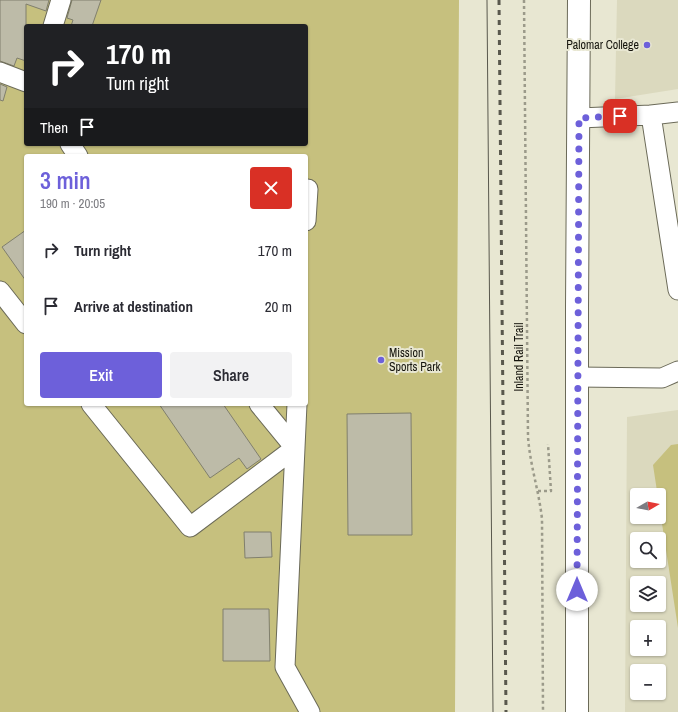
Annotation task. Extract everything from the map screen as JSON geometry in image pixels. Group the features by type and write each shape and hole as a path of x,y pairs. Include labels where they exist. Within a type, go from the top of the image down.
{"main road":[{"path":"577,712 577,377 580,0"}],"street":[{"path":"54,24 61,0"},
{"path":"0,72 24,81"},
{"path":"579,118 651,115 678,112"},
{"path":"651,115 678,290"},
{"path":"0,291 24,321"},
{"path":"577,377 662,378 678,372"},
{"path":"93,406 190,527 295,448"},
{"path":"261,406 295,448"},
{"path":"297,406 285,667 310,712"}],"path":[{"name":"Inland Rail Trail","path":"524,0 528,437 530,458 538,491 542,519 543,712"},
{"path":"538,491 550,491 548,444"}],"shaded area":[{"name":"Mission Sports Park","path":"0,0 459,0 455,712 0,712"},
{"name":"Palomar College","path":"617,0 678,0 678,89 615,99"},
{"path":"678,410 678,712 625,712 627,417"},
{"path":"678,444 678,628 666,550 666,532 663,532 662,524 666,524 666,488 657,488 653,465 671,445"}],"building":[{"path":"0,0 49,0 46,11 26,4 26,24 24,24 24,60 17,58 14,66 0,61"},
{"path":"72,0 101,0 93,24 72,24 73,20 67,18"},
{"path":"0,84 7,87 3,101 0,100"},
{"path":"24,231 24,278 2,247"},
{"path":"160,406 224,406 261,459 247,469 239,458 210,478"},
{"path":"411,413 412,535 348,535 347,414"},
{"path":"244,532 271,532 272,557 245,558"},
{"path":"223,609 269,609 270,661 223,661"}],"tram line":[{"path":"487,0 493,712"}],"railway":[{"path":"499,0 506,712"}],"place":[{"name":"Palomar College","path":"647,45"},
{"name":"Mission Sports Park","path":"381,360"}],"route":[{"path":"577,590 579,118 620,116"}]}
